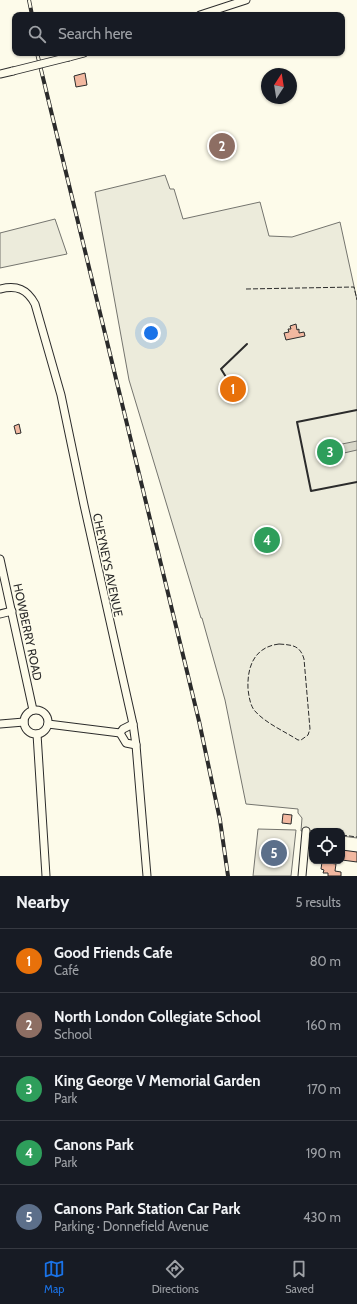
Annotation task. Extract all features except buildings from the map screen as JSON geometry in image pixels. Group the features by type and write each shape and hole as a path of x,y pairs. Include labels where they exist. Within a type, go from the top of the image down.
{"street":[{"path":"209,12 246,0"},
{"path":"0,74 73,56"},
{"name":"CHEYNEYS AVENUE","path":"0,289 7,287 18,288 30,294 36,304 61,395 85,513 133,724 147,876"},
{"name":"HOWBERRY ROAD","path":"0,559 33,710"},
{"path":"0,614 12,611"},
{"path":"33,710 37,710 47,716 48,724 45,730 37,734 27,729 24,722 28,713 33,710"},
{"path":"0,724 24,722"},
{"path":"48,724 120,734 126,743 136,745"},
{"path":"120,734 122,729 133,724"},
{"path":"37,734 46,876"},
{"path":"302,876 306,831"}],"shaded area":[{"path":"165,175 170,189 174,189 183,219 260,202 269,236 292,237 340,222 357,300 357,838 345,836 345,828 309,828 309,831 301,831 302,818 298,813 298,809 246,804 225,700 202,618 129,380 95,192"},
{"path":"55,219 67,254 0,268 0,233"},
{"path":"357,441 357,450 344,453 342,444"},
{"path":"258,829 296,830 291,876 253,876"}],"railway":[{"path":"29,0 31,12"},
{"path":"38,56 199,721 220,820 228,876"}],"fence":[{"path":"246,289 354,287 357,300"},
{"path":"279,644 298,648 304,659 310,729 308,735 301,740 298,740 258,715 250,700 248,681 254,659 263,649 279,644"},
{"path":"345,835 357,837"}],"wall":[{"path":"226,377 221,369 247,344"},
{"path":"357,410 297,422 311,491 357,482"}],"place":[{"name":"North London Collegiate School","path":"222,146"},
{"name":"Good Friends Cafe","path":"233,389"},
{"name":"King George V Memorial Garden","path":"330,452"},
{"name":"Canons Park","path":"267,540"},
{"name":"Canons Park Station Car Park","path":"274,853"}]}
